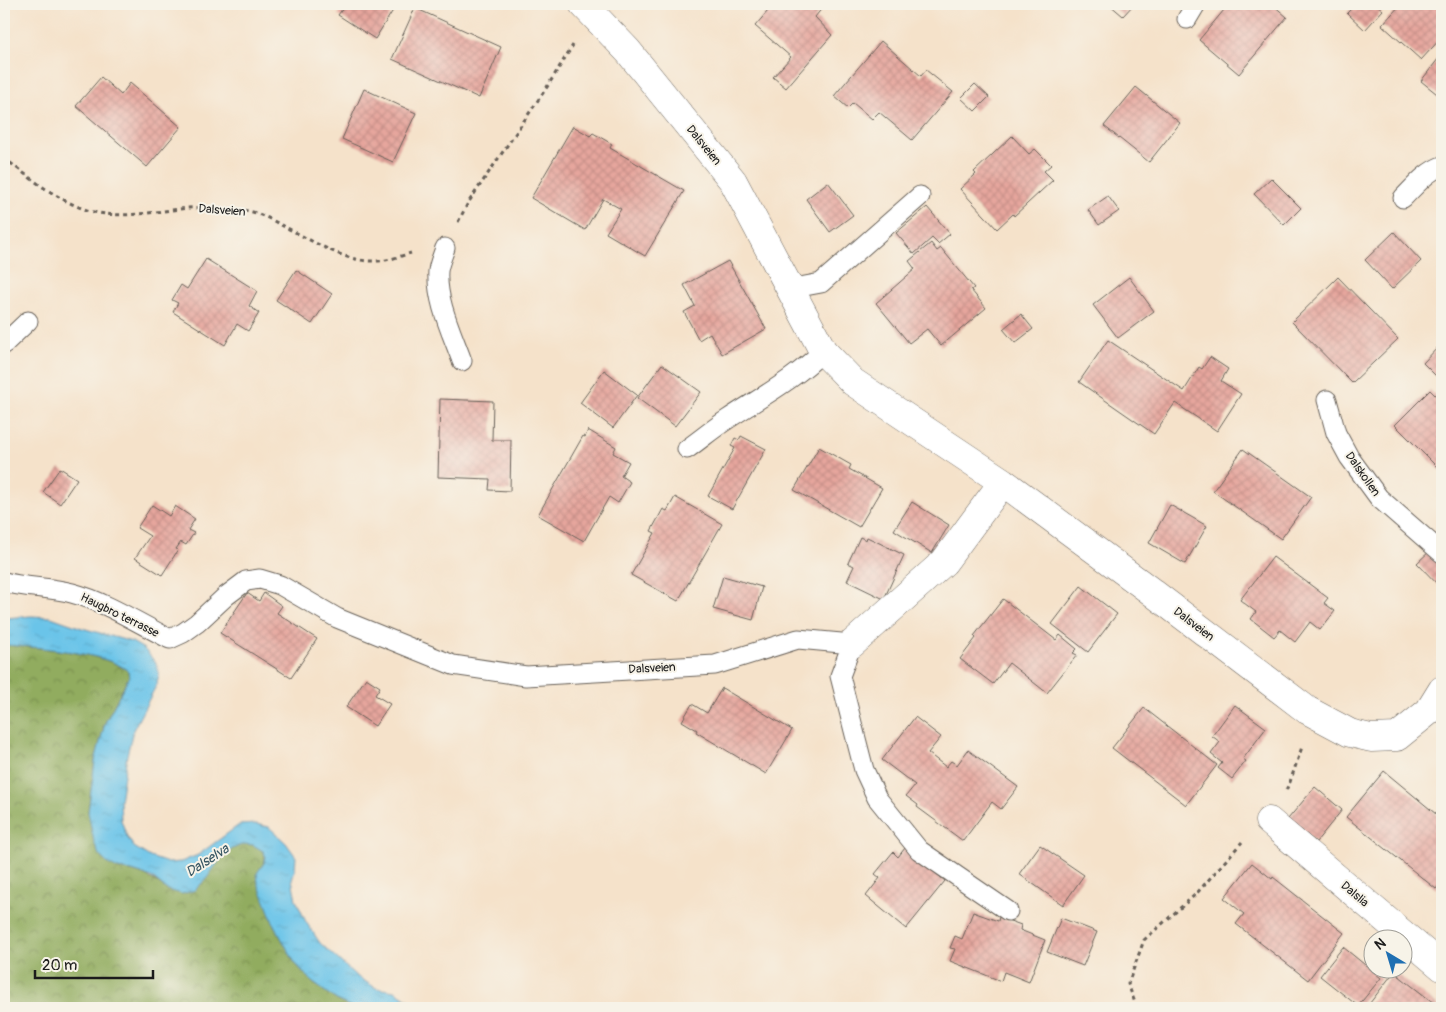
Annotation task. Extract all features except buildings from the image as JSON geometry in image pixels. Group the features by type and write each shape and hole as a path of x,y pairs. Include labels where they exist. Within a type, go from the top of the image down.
{"street":[{"name":"Dalsveien","path":"590,11 628,52 733,181 823,351 853,382 1003,482 1307,710 1350,733 1371,738 1397,737 1428,711 1442,690"},
{"path":"852,644 944,562 1003,482"},
{"name":"Dalslia","path":"1269,821 1442,967"}],"lane":[{"path":"1403,198 1426,175 1442,166"},
{"path":"789,289 820,283 920,196"},
{"path":"445,248 438,269 438,285 444,309 462,361"},
{"path":"4,344 28,321"},
{"path":"687,449 727,420 786,382 809,365 823,351"},
{"name":"Dalskollen","path":"1327,400 1336,433 1349,457 1379,498 1442,553"},
{"name":"Dalsveien","path":"246,581 260,579 280,585 337,618 453,664 526,676 715,665 798,639 852,644"},
{"name":"Haugbro terrasse","path":"4,582 52,588 74,594 96,602 170,639 197,623 226,596 246,581"},
{"path":"852,644 840,676 864,770 877,798 919,850 1008,911"}],"path":[{"path":"445,248 468,203 547,87 574,43 590,11"},
{"name":"Dalsveien","path":"4,158 26,175 73,205 94,212 134,214 191,208 243,210 266,217 353,259 371,261 445,248"},
{"path":"1137,1008 1128,984 1144,940 1196,894 1243,842 1269,821 1290,782 1305,740 1307,710"}],"green space":[{"path":"4,645 51,649 87,655 103,659 128,671 129,676 105,723 95,761 88,812 118,869 144,875 167,890 236,847 247,844 258,847 265,855 265,858 257,873 274,925 295,963 312,982 338,1001 354,1008 4,1008"}],"water":[{"name":"Dalselva","path":"51,617 132,642 144,649 156,663 159,674 157,684 133,730 120,801 121,820 127,837 134,847 150,857 168,863 181,862 198,855 239,825 256,824 269,827 286,843 296,857 292,879 296,900 306,922 320,943 356,976 376,988 395,991 422,1008 354,1008 338,1001 312,982 295,963 274,925 258,883 257,873 266,857 263,851 253,845 244,844 224,854 207,878 195,890 182,894 167,890 151,877 118,869 108,864 99,855 94,842 88,812 95,761 105,723 129,677 128,671 104,659 87,655 51,649 4,645 4,618"}]}
